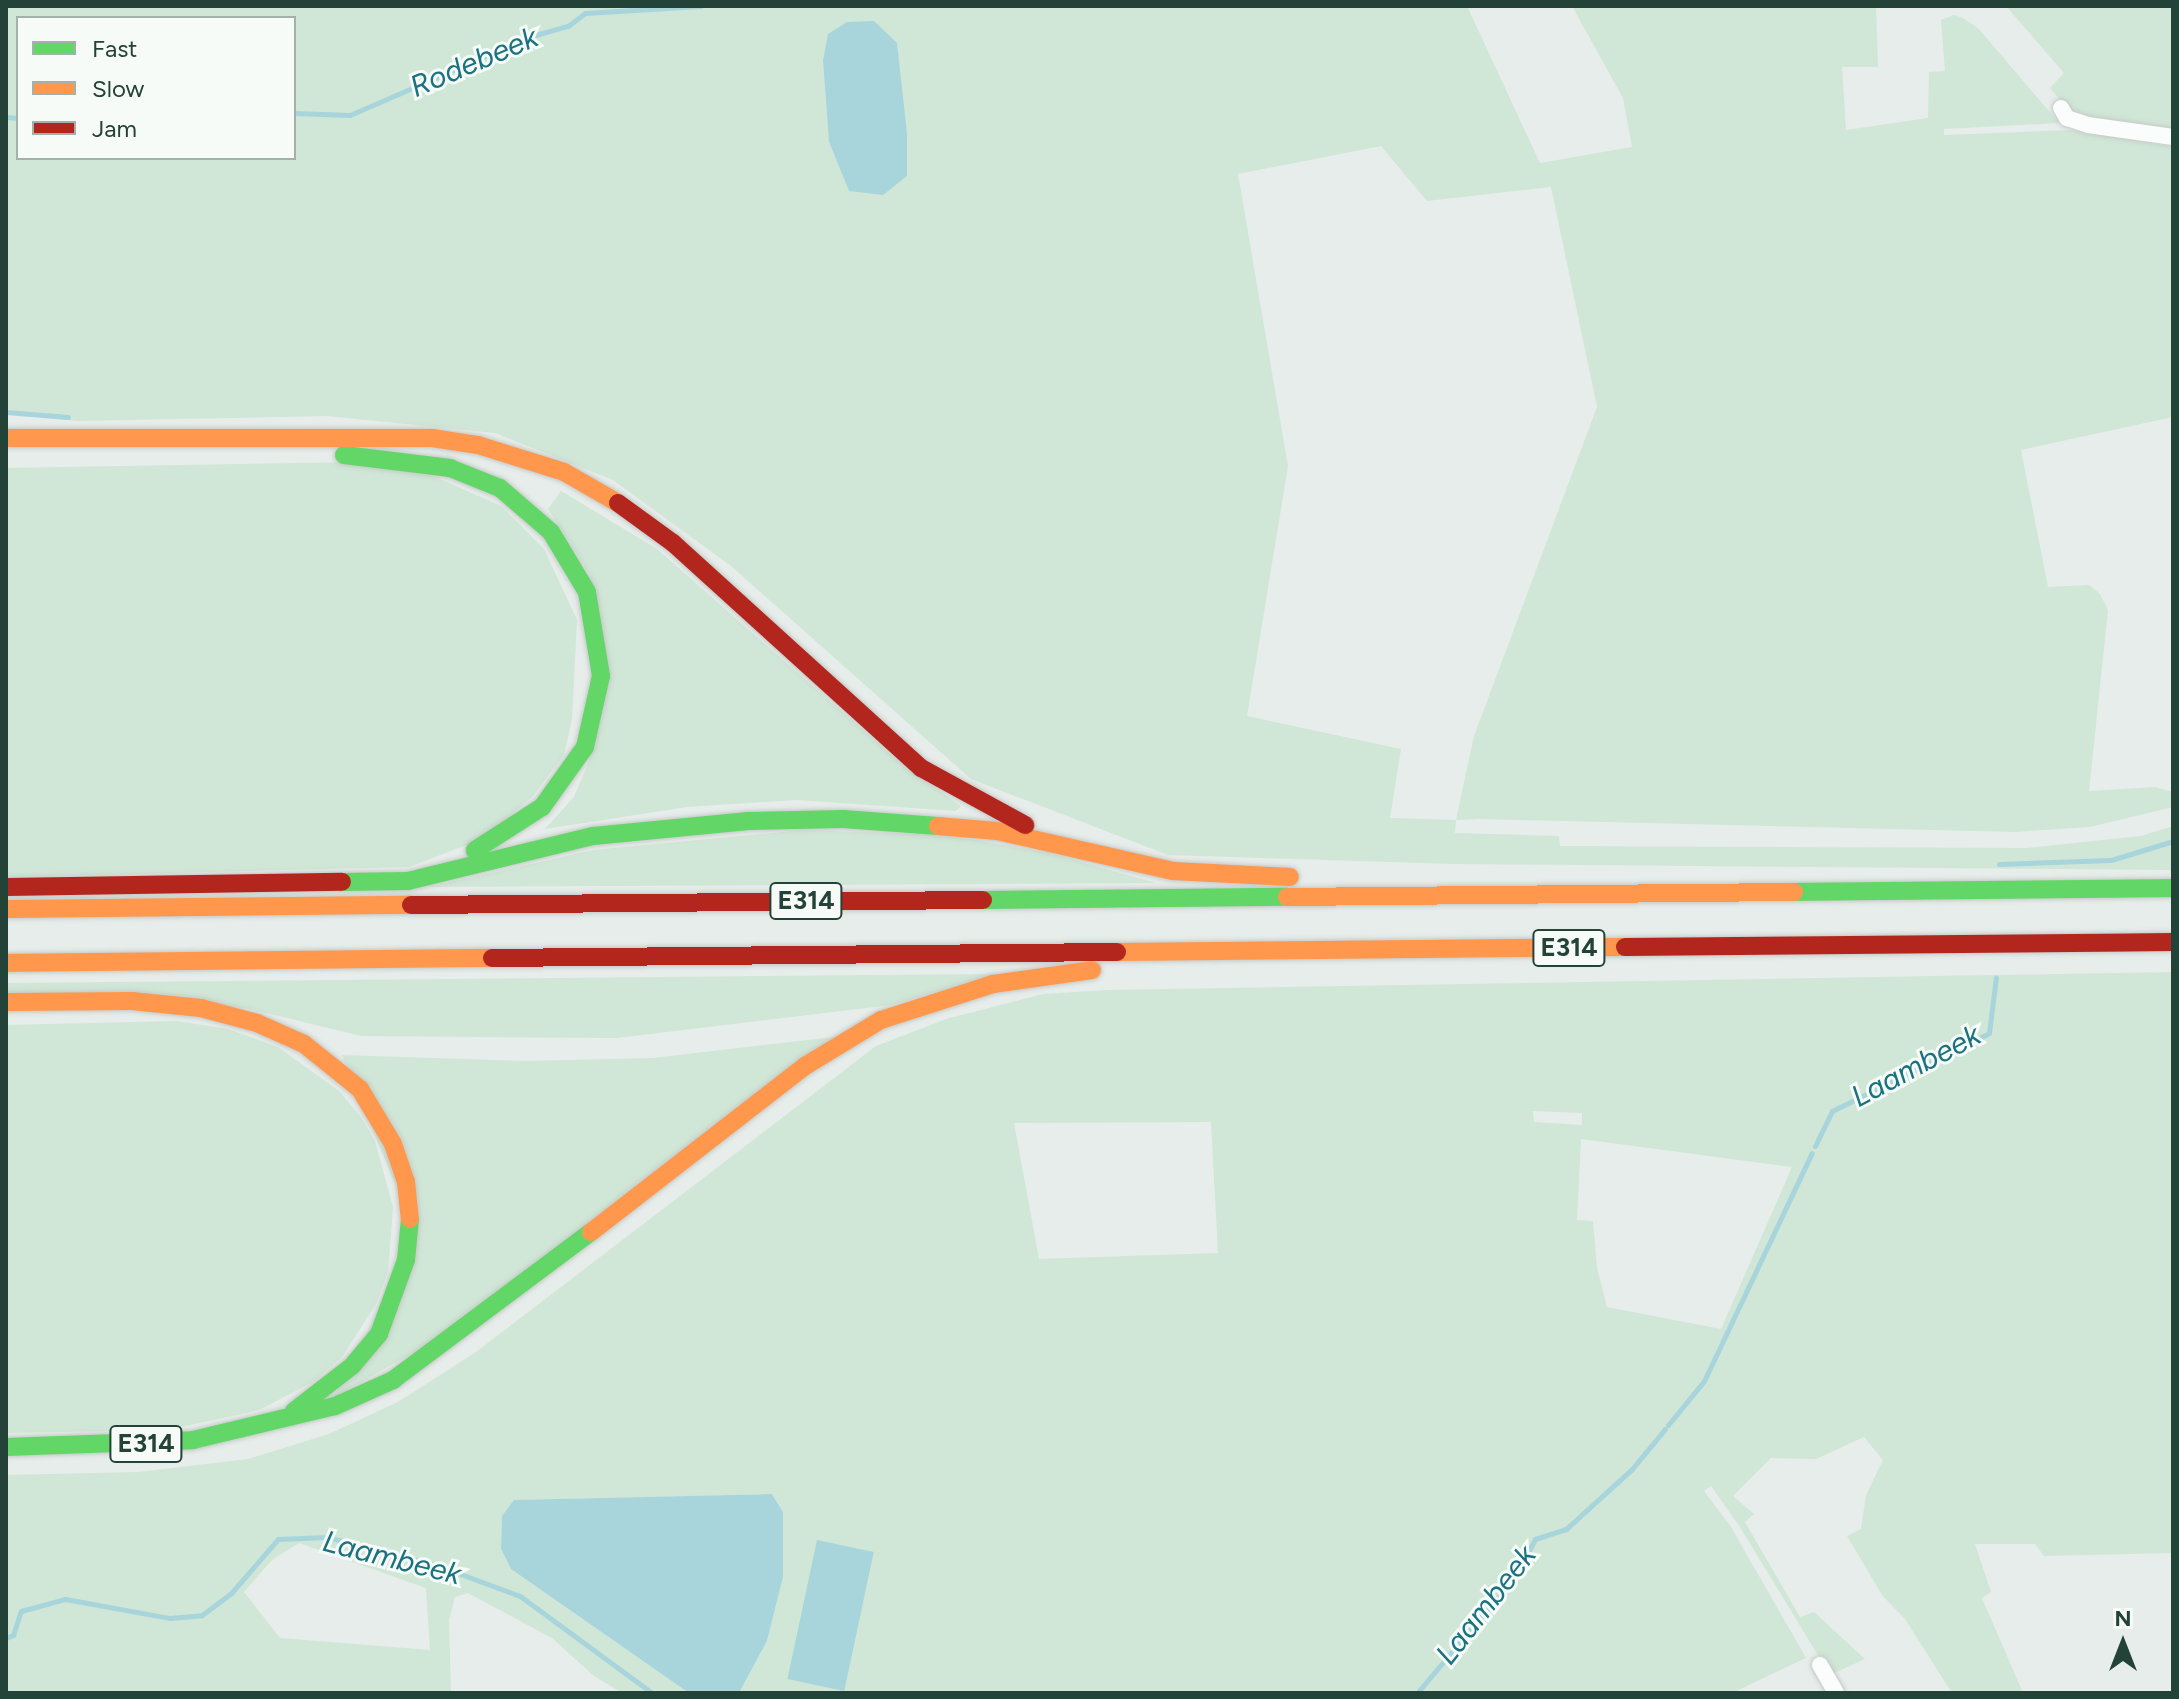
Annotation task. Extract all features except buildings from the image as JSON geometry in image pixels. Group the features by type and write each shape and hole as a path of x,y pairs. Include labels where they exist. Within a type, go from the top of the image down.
{"highway":[{"name":"E314","path":"6,438 432,438 478,445 564,472 640,515 889,742 943,783 1014,821 1117,860"},
{"name":"E314","path":"6,458 310,454 409,461 450,468 500,488 551,532 587,592 598,635 600,691 580,759 554,795 500,838 457,856 361,883"},
{"name":"E314","path":"6,887 408,881 593,836 748,821 911,821 997,831 1173,871 1275,877 1534,879 1607,894"},
{"name":"E314","path":"6,909 2173,888"},
{"name":"E314","path":"6,963 2173,942"},
{"name":"E314","path":"6,1447 193,1440 335,1406 405,1372 805,1066 881,1020 993,984 1102,970 1151,952"},
{"name":"E314","path":"6,1002 132,1001 201,1008 257,1023 304,1044 360,1089 393,1144 406,1182 406,1260 379,1334 352,1366 284,1419"}],"street":[{"path":"2061,108 2076,122 2173,137"},
{"path":"1820,1665 1836,1693"}],"green space":[{"path":"6,6 1467,6 1540,163 1632,147 1623,98 1572,6 1876,6 1878,67 1842,67 1846,130 1928,118 1929,72 1945,71 1941,20 1954,15 1979,29 2059,123 1944,129 1944,135 2072,130 2173,147 2173,417 2021,450 2048,587 2089,585 2100,594 2108,610 2089,791 2155,787 2173,792 2173,807 2090,827 2015,832 1479,819 1456,820 1455,833 1559,836 1560,846 2028,848 2141,836 2173,826 2173,870 1454,864 1168,855 971,779 731,566 613,480 495,433 327,416 76,421 6,413","holes":["897,43 907,176 849,191 829,142 823,61","1381,146 1427,201 1551,187 1597,407 1474,736 1456,820 1390,818 1401,749 1247,716 1288,466 1238,174"]},
{"path":"2006,6 2173,6 2173,129 2074,116 2050,88 2064,73"},
{"path":"353,462 433,476 501,506 544,549 577,620 572,719 564,755 532,797 482,839 409,867 6,877 6,468"},
{"path":"561,491 657,549 899,762 961,806 956,811 797,800 687,807 545,829 574,797 590,759 590,575 548,509"},
{"path":"803,830 946,835 1049,853 1156,883 429,887 593,850"},
{"path":"2173,972 2173,1553 2044,1556 2035,1544 1975,1544 1991,1592 1982,1598 2023,1693 1952,1693 1905,1619 1882,1595 1847,1536 1861,1529 1866,1495 1883,1460 1864,1437 1816,1459 1771,1458 1733,1496 1754,1514 1745,1522 1800,1617 1814,1612 1865,1659 1830,1675 1740,1527 1711,1486 1704,1491 1731,1527 1806,1658 1732,1693 739,1693 767,1641 783,1577 783,1512 772,1494 519,1500 502,1516 501,1549 511,1569 689,1693 622,1693 594,1676 552,1638 468,1593 455,1597 449,1620 451,1693 6,1693 6,1475 139,1472 248,1459 329,1434 398,1402 476,1352 876,1046 946,1019 1043,994 1108,990","holes":["1533,1111 1582,1113 1582,1125 1534,1122","1211,1122 1218,1253 1039,1259 1014,1123","1581,1139 1792,1167 1721,1329 1607,1307 1597,1268 1593,1221 1577,1220","299,1543 426,1588 430,1650 280,1638 244,1592 272,1560"]},
{"path":"995,974 891,1005 617,1038 361,1036 246,1008 6,993 6,983"},
{"path":"177,1021 228,1029 278,1047 339,1091 361,1117 375,1141 393,1207 388,1272 376,1304 342,1357 313,1382 259,1410 167,1430 6,1433 6,1025"},
{"path":"834,1037 447,1334 334,1397 416,1235 342,1055 526,1061 653,1058"}],"water":[{"path":"874,21 897,43 907,134 907,176 883,195 849,191 829,142 823,61 828,34 847,22"},
{"path":"772,1494 783,1512 783,1577 767,1641 739,1693 689,1693 511,1569 501,1549 502,1516 514,1500"},
{"path":"817,1540 874,1552 844,1691 787,1679"}],"waterway":[{"name":"Rodebeek","path":"296,113 350,115 532,36 568,26 585,13 701,6"},
{"name":"Rodebeek","path":"6,117 16,118"},
{"path":"6,412 68,417"},
{"name":"Laambeek","path":"1999,864 2111,860 2173,841"},
{"name":"Laambeek","path":"1815,1146 1832,1111 1989,1033 1996,977"},
{"name":"Laambeek","path":"1668,1425 1704,1381 1812,1153"},
{"name":"Laambeek","path":"1417,1693 1515,1577 1535,1539 1566,1529 1632,1469 1665,1429"},
{"name":"Laambeek","path":"6,1638 13,1635 21,1611 65,1599 170,1618 202,1615 232,1592 278,1539 327,1537 436,1565 520,1596 652,1693"}],"traffic: fast":[{"path":"344,455 450,468 500,488 551,532 587,592 601,676 585,747 542,807 475,850"},
{"path":"342,882 408,881 593,836 748,821 843,819 938,826"},
{"path":"1794,892 2173,888"},
{"path":"983,900 1287,897"},
{"path":"294,1411 352,1366 379,1334 406,1260 410,1219"},
{"path":"6,1447 193,1440 335,1406 393,1380 591,1232"}],"traffic: slow":[{"path":"6,438 432,438 478,445 564,472 618,503"},
{"path":"938,826 997,831 1173,871 1290,877"},
{"path":"1287,897 1794,892"},
{"path":"6,909 411,905"},
{"path":"1117,952 1625,947"},
{"path":"6,963 492,958"},
{"path":"591,1232 805,1066 881,1020 993,984 1092,970"},
{"path":"6,1002 132,1001 201,1008 257,1023 304,1044 360,1089 393,1144 406,1182 410,1219"}],"traffic: jam":[{"path":"618,503 673,543 921,768 1025,825"},
{"path":"6,887 342,882"},
{"path":"411,905 983,900"},
{"path":"1625,947 2173,942"},
{"path":"492,958 1117,952"}]}
